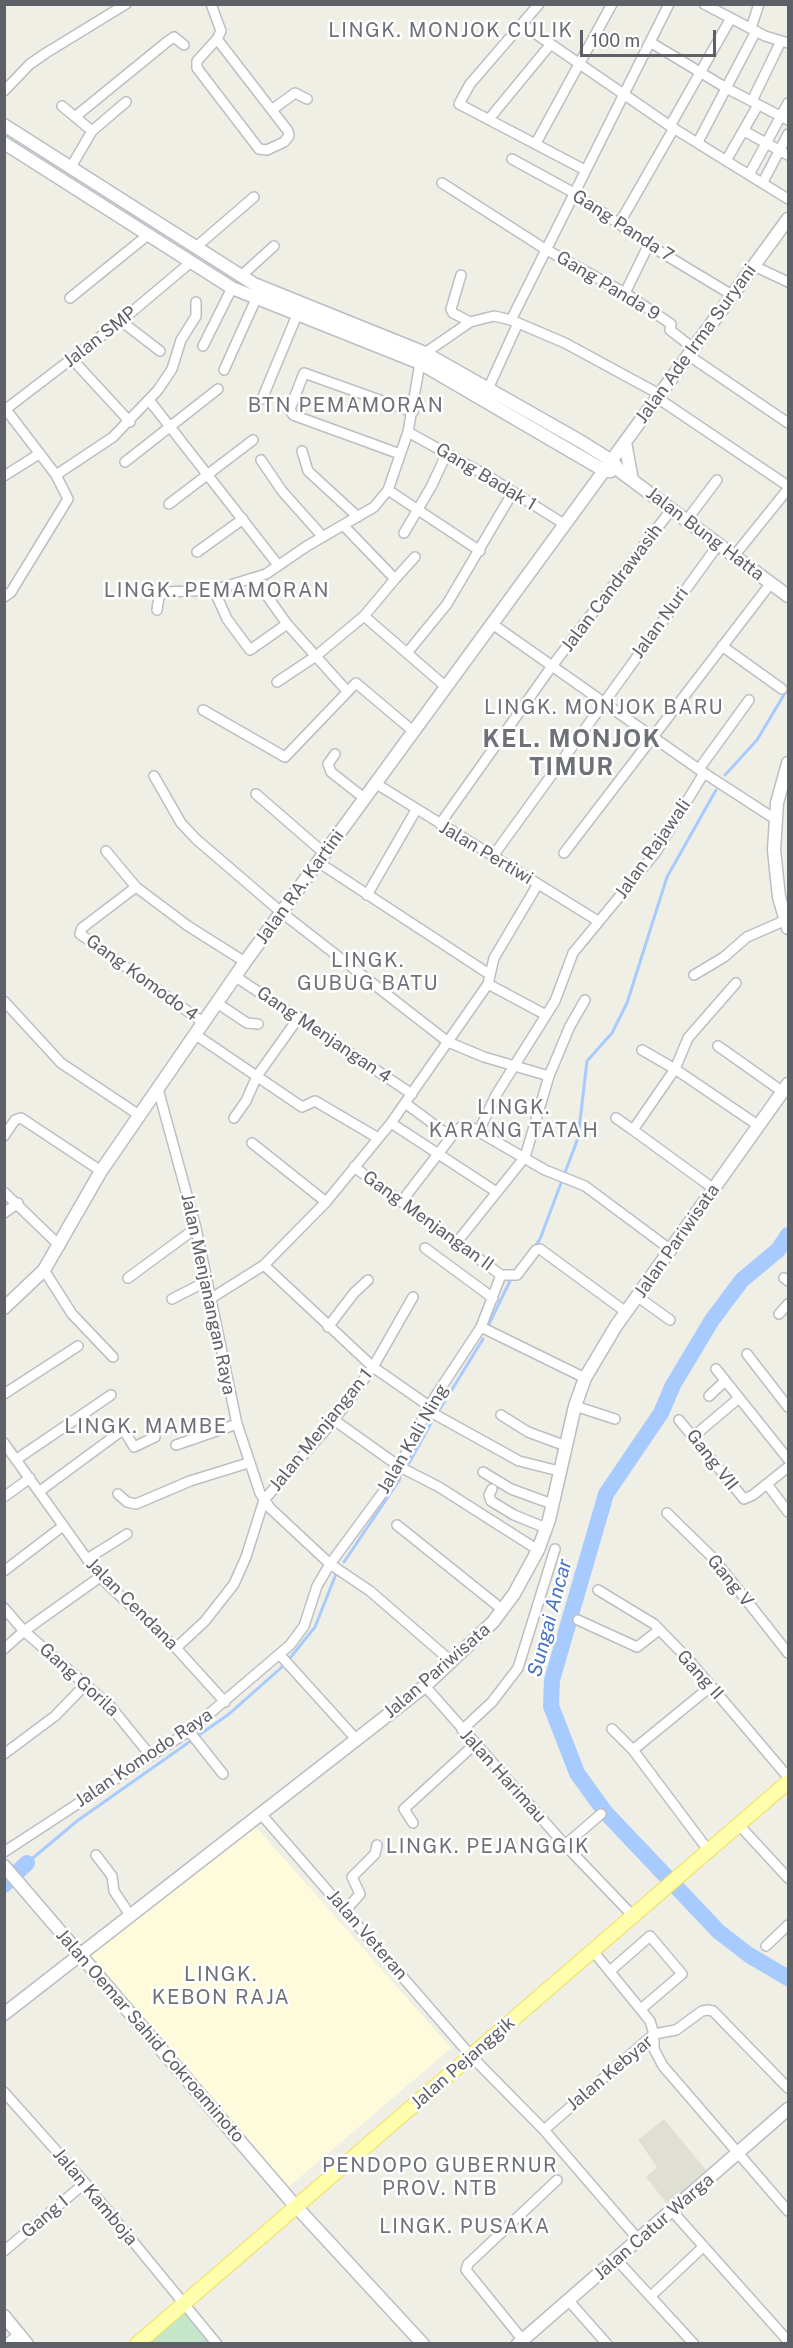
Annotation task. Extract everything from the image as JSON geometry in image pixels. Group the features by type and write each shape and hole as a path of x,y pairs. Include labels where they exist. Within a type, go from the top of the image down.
{"main road":[{"name":"Jalan Pejanggik","path":"137,2343 789,1782"}],"street":[{"path":"4,91 30,64 126,4"},
{"path":"212,4 221,27 217,39 196,66 261,151 284,142 289,136 273,110 217,39"},
{"path":"539,4 470,84 459,102 461,106 585,170"},
{"path":"536,143 612,4"},
{"path":"488,389 545,249 585,170 626,97 669,4"},
{"path":"704,4 753,30 785,42 744,131 727,159"},
{"path":"698,142 728,89 753,30 759,4"},
{"path":"619,224 699,72 731,18"},
{"path":"523,25 626,97 789,199"},
{"path":"76,116 168,40 174,37 184,45"},
{"path":"650,42 728,89 785,118"},
{"path":"489,119 550,45"},
{"path":"273,110 294,93 307,99"},
{"path":"71,167 92,131 126,102"},
{"path":"750,174 785,118 789,103"},
{"path":"62,106 92,131"},
{"path":"4,125 241,276 297,315 423,358 626,476"},
{"path":"744,131 785,153"},
{"path":"764,182 785,153 789,134"},
{"path":"4,143 232,288 256,299 278,301 423,358 488,389 609,466"},
{"path":"34,162 41,148"},
{"name":"Gang Panda 7","path":"512,159 574,193 649,244 732,295"},
{"name":"Gang Panda 9","path":"442,183 545,249 625,293 671,324 670,330 690,351"},
{"path":"196,247 254,197"},
{"name":"Jalan Ade Irma Suryani","path":"609,466 690,351 786,227"},
{"path":"70,298 149,234"},
{"path":"625,293 649,244"},
{"path":"241,276 274,246"},
{"name":"Jalan SMP","path":"6,414 191,262"},
{"path":"754,266 789,282"},
{"path":"461,275 452,309 453,313 470,322"},
{"path":"203,346 232,288"},
{"path":"224,370 256,299"},
{"path":"56,475 100,448 130,422 149,400 172,369 181,340 196,316 196,302"},
{"path":"262,399 297,315"},
{"path":"157,610 159,597 165,592 214,590 255,579 374,507 388,490 408,432 423,358 470,322 486,316 515,322 593,356 657,396 789,488 734,556"},
{"path":"121,321 160,351"},
{"path":"690,351 789,423"},
{"path":"72,359 130,422"},
{"path":"400,454 293,415 290,409 304,373 413,412"},
{"path":"125,462 218,389"},
{"path":"149,400 278,565"},
{"path":"4,597 11,592 67,503 67,495 56,475 6,414"},
{"name":"Gang Badak 1","path":"408,432 564,524"},
{"path":"169,504 253,440"},
{"path":"625,442 626,476"},
{"path":"302,451 308,471 358,517"},
{"path":"404,533 447,453"},
{"path":"4,476 39,454"},
{"path":"261,460 282,491 323,537"},
{"name":"Jalan RA. Kartini","path":"4,1308 44,1270 60,1246 67,1227 101,1171 245,962 491,623 609,466"},
{"name":"Jalan Bung Hatta","path":"626,476 789,596"},
{"path":"686,521 717,480"},
{"path":"388,490 480,551"},
{"path":"407,653 447,604 513,492"},
{"name":"Jalan Candrawasih","path":"440,824 552,666 671,510"},
{"path":"197,552 243,519"},
{"path":"344,526 396,579"},
{"name":"Jalan Nuri","path":"493,856 718,544"},
{"path":"278,682 316,656 364,616 414,556"},
{"path":"255,579 287,624 347,691"},
{"path":"564,853 771,583"},
{"path":"214,590 226,619 250,650 287,624"},
{"path":"364,616 445,686"},
{"path":"491,623 701,771 775,819"},
{"path":"722,646 782,689"},
{"path":"203,710 285,757 354,683 360,684 413,731"},
{"name":"Jalan Rajawali","path":"478,1132 496,1095 562,987 573,953 656,852 701,771 749,700"},
{"path":"335,754 328,764 330,772 364,798"},
{"path":"694,975 724,957 747,937 787,924 774,866 775,819 789,763"},
{"path":"154,776 187,830 281,912 448,1042 484,1057 549,1076"},
{"name":"Jalan Pertiwi","path":"375,783 598,921"},
{"path":"256,794 321,858 367,895 488,979 546,1015"},
{"path":"367,895 416,810"},
{"path":"106,851 136,887 188,926 245,962"},
{"name":"Gang Menjangan II","path":"210,1299 264,1265 326,1202 391,1123 448,1042 488,979 494,958 538,884"},
{"name":"Gang Komodo 4","path":"136,887 82,928 80,934 204,1023"},
{"name":"Gang Menjangan 4","path":"236,977 412,1094"},
{"path":"633,1130 675,1069 688,1038 736,983"},
{"path":"456,1242 495,1191 525,1157 549,1076 570,1026 585,1000"},
{"path":"4,1001 62,1063 139,1115"},
{"path":"217,1004 247,1023 258,1024"},
{"path":"234,1118 246,1101 257,1076 299,1017"},
{"path":"196,1035 302,1107 315,1101 378,1138"},
{"path":"718,1046 786,1088"},
{"path":"642,1050 675,1069 759,1126"},
{"name":"Jalan Pariwisata","path":"4,2014 425,1686 503,1610 522,1582 546,1528 575,1406 585,1378 626,1312 786,1088"},
{"name":"Jalan Menjanangan Raya","path":"158,1089 196,1228 237,1424 248,1463 264,1500 330,1564 370,1592 452,1662"},
{"path":"405,1103 451,1137"},
{"path":"4,1136 15,1120 21,1118 101,1171"},
{"path":"616,1118 714,1189"},
{"path":"391,1123 495,1191"},
{"path":"402,1201 451,1137 460,1127 469,1126 597,1194 671,1250"},
{"path":"252,1143 326,1202"},
{"name":"Gang Menjangan II","path":"354,1167 456,1242 508,1275"},
{"path":"4,1192 60,1246"},
{"path":"4,1213 18,1203"},
{"path":"128,1278 196,1228"},
{"path":"425,1248 494,1298"},
{"path":"508,1275 540,1249 626,1312"},
{"path":"264,1265 373,1367 428,1408 508,1457 560,1471"},
{"path":"44,1270 72,1314 113,1358"},
{"name":"Jalan Kali Ning","path":"330,1564 381,1497 400,1467 428,1408 481,1327 494,1298 508,1275"},
{"path":"172,1299 207,1281"},
{"path":"328,1327 348,1300 368,1281"},
{"name":"Jalan Menjangan 1","path":"264,1500 334,1420 373,1367 413,1297"},
{"path":"638,1297 670,1320"},
{"path":"779,1314 789,1304"},
{"path":"481,1327 585,1378"},
{"path":"4,1394 78,1346"},
{"path":"747,1354 789,1407"},
{"path":"716,1369 789,1459"},
{"path":"709,1396 725,1380"},
{"path":"17,1459 111,1395"},
{"path":"693,1436 740,1398"},
{"path":"575,1406 615,1419"},
{"path":"501,1415 528,1432 566,1446"},
{"path":"334,1420 400,1467 439,1487 538,1550"},
{"name":"Gang VII","path":"679,1420 739,1495 747,1498 767,1484 789,1512"},
{"path":"176,1445 237,1424"},
{"path":"40,1491 120,1432 125,1432 134,1447 155,1437"},
{"name":"Jalan Cendana","path":"4,1443 100,1577 176,1648 225,1702"},
{"path":"118,1494 127,1502 136,1504 190,1481 248,1463"},
{"path":"767,1484 789,1467"},
{"path":"483,1472 511,1489 552,1504"},
{"path":"4,1497 30,1478"},
{"path":"492,1489 489,1495 491,1501 514,1515 546,1528"},
{"path":"176,1648 205,1621 234,1584 249,1550 264,1500"},
{"name":"Gang V","path":"667,1513 714,1558 789,1653"},
{"path":"397,1524 503,1610"},
{"path":"4,1571 63,1526"},
{"path":"87,1559 127,1534"},
{"path":"462,1730 492,1702 518,1668 555,1549"},
{"name":"Jalan Komodo Raya","path":"4,1852 150,1755 192,1736 225,1702 281,1656 304,1626 317,1586 330,1564"},
{"path":"4,1649 100,1577"},
{"name":"Gang II","path":"598,1590 640,1614 659,1630 789,1777"},
{"name":"Gang Gorila","path":"4,1608 24,1632 121,1716 150,1755"},
{"path":"578,1620 637,1647 659,1630"},
{"path":"281,1656 356,1739"},
{"path":"4,1754 55,1716 86,1684"},
{"name":"Jalan Harimau","path":"425,1686 565,1845 633,1916"},
{"path":"633,1750 710,1687"},
{"path":"612,1729 633,1750 708,1850"},
{"path":"192,1736 223,1774"},
{"path":"413,1823 404,1809 475,1744"},
{"name":"Jalan Veteran","path":"261,1814 472,2057 544,2130 639,2240"},
{"path":"565,1845 602,1814"},
{"path":"739,1825 789,1878"},
{"path":"345,1911 360,1894 351,1877 375,1854 377,1845"},
{"path":"96,1855 112,1876 114,1891 130,1915"},
{"name":"Jalan Oemar Sahid Cokroaminoto","path":"6,1868 295,2206 423,2343"},
{"path":"766,1946 789,1924"},
{"path":"610,1971 650,1936 682,1974 641,2009"},
{"path":"593,1951 650,2021 654,2034 654,2049 663,2066 789,2211"},
{"name":"Jalan Kebyar","path":"544,2130 654,2034 676,2030 702,2011 714,2011 789,2088"},
{"name":"Jalan Kamboja","path":"7,2099 85,2183 217,2343"},
{"name":"Jalan Catur Warga","path":"520,2341 673,2212 789,2109"},
{"path":"520,2341 466,2270 468,2264 557,2180"},
{"name":"Gang I","path":"4,2251 85,2183"},
{"path":"673,2212 789,2341"},
{"path":"651,2296 703,2247"},
{"path":"616,2259 694,2343"},
{"path":"569,2301 607,2343"},
{"path":"4,2316 23,2339 7,2343"}],"shaded area":[{"path":"256,1827 451,2048 285,2190 87,1955"},
{"path":"664,2119 706,2170 667,2204 646,2177 657,2167 638,2140"}],"green space":[{"path":"184,2306 217,2344 144,2344"}],"waterway":[{"path":"725,775 757,740 788,688"},
{"path":"534,1248 540,1239 578,1138 587,1061 612,1033 627,1003 667,877 716,790"},
{"name":"Sungai Ancar","path":"788,1235 778,1250 742,1280 712,1320 673,1385 661,1413 606,1494 552,1680 551,1706 577,1773 605,1812 719,1932 749,1955 788,1978"},
{"path":"489,1324 512,1277"},
{"path":"440,1409 483,1339"},
{"path":"409,1463 431,1423"},
{"path":"344,1562 400,1479"},
{"path":"290,1658 315,1627 336,1574"},
{"path":"27,1863 77,1821 229,1714 282,1667"},
{"path":"4,1885 27,1863"}],"district":[{"name":"LINGK. MONJOK CULIK","path":"451,31"},
{"name":"BTN PEMAMORAN","path":"346,406"},
{"name":"LINGK. PEMAMORAN","path":"217,591"},
{"name":"LINGK. MONJOK BARU","path":"604,708"},
{"name":"KEL. MONJOK TIMUR","path":"572,754"},
{"name":"LINGK. GUBUG BATU","path":"368,972"},
{"name":"LINGK. KARANG TATAH","path":"514,1120"},
{"name":"LINGK. MAMBE","path":"146,1427"},
{"name":"LINGK. PEJANGGIK","path":"488,1847"},
{"name":"LINGK. KEBON RAJA","path":"221,1986"},
{"name":"PENDOPO GUBERNUR PROV. NTB","path":"440,2178"},
{"name":"LINGK. PUSAKA","path":"465,2227"}]}
